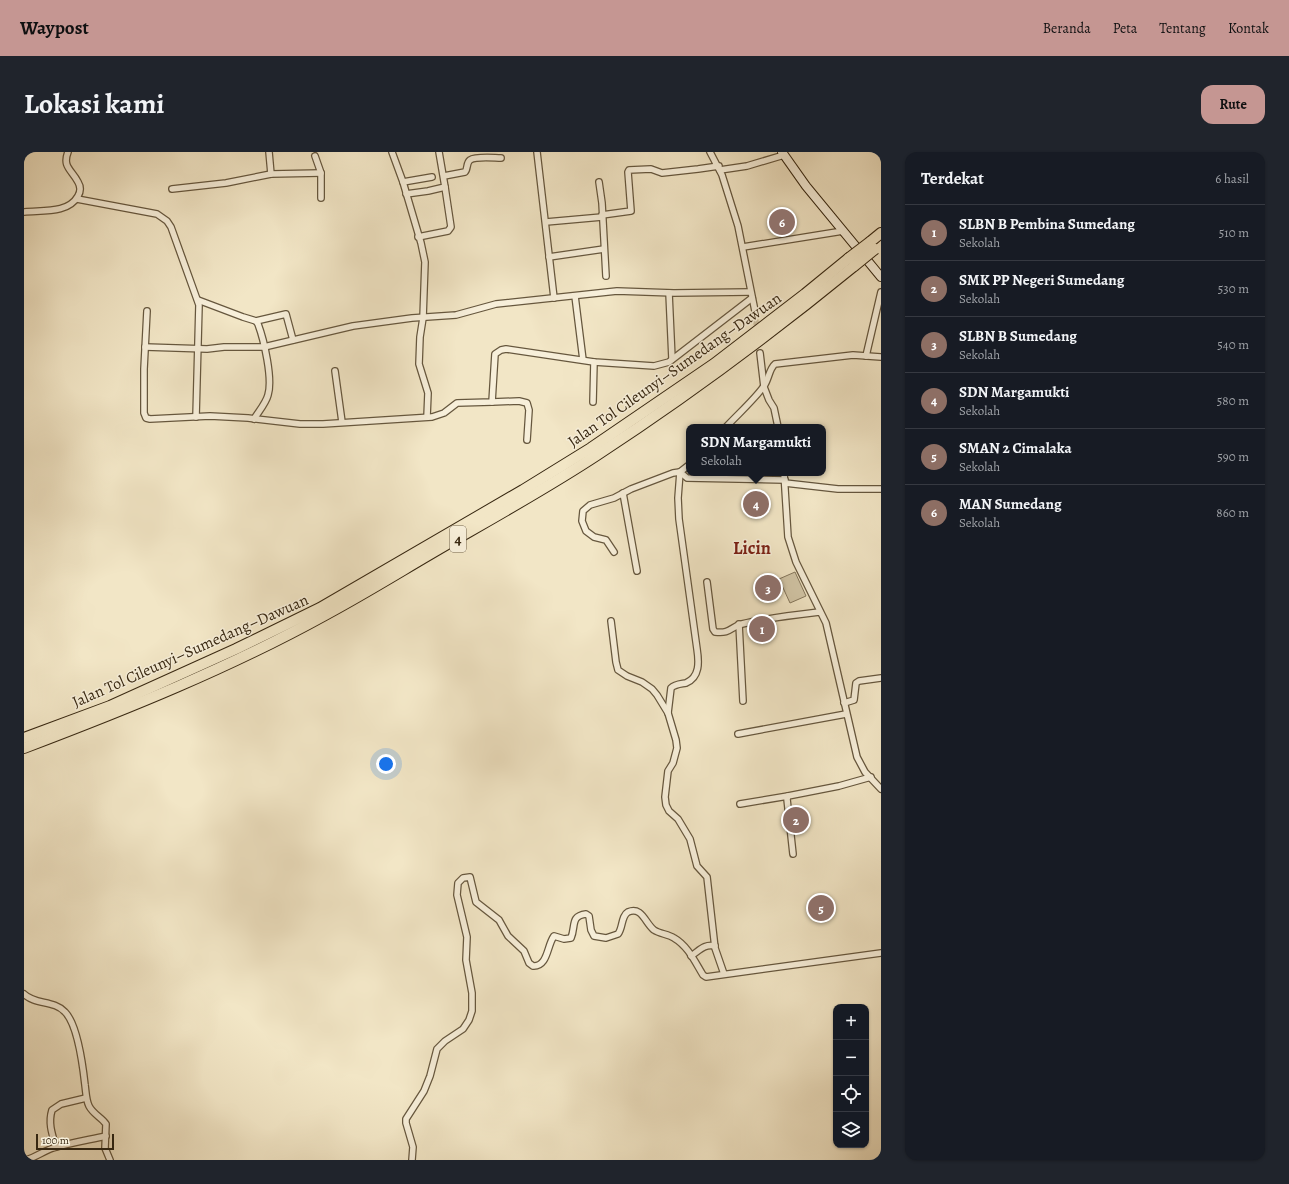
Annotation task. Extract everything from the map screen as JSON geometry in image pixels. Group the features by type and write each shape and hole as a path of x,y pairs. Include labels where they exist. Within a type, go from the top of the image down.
{"highway":[{"name":"Jalan Tol Cileunyi–Sumedang–Dawuan","path":"24,738 110,706 236,650 320,608 523,490 591,448 714,364 805,294 875,245 881,233"},
{"name":"Jalan Tol Cileunyi–Sumedang–Dawuan","path":"24,748 114,714 247,654 325,616 514,506 596,456 706,380 811,302 851,262"}],"street":[{"path":"24,212 57,210 70,205 76,199 80,193 80,188 78,181 66,163 65,158 68,152"},
{"path":"270,152 271,174"},
{"path":"392,152 403,182 423,253 425,271 419,364 428,394 427,417"},
{"path":"418,237 448,231 451,227 439,152"},
{"path":"537,152 554,298"},
{"path":"710,152 719,168 738,226 755,311"},
{"path":"546,222 602,216 630,211 629,170 651,169 662,173 747,166 783,154 806,186 881,277"},
{"path":"315,156 321,173 321,198"},
{"path":"444,176 466,172 467,164 470,160 501,158"},
{"path":"172,189 226,183 271,174 321,173"},
{"path":"403,182 432,177"},
{"path":"599,182 602,203 606,276"},
{"path":"406,194 445,187"},
{"path":"76,199 157,214 162,217 170,227 198,300 199,319 196,416"},
{"path":"743,247 843,231"},
{"path":"549,257 604,249"},
{"path":"145,347 211,349 224,347 264,347 353,326 456,314 496,304 630,291 751,295"},
{"path":"866,356 881,292"},
{"path":"669,293 672,359"},
{"path":"492,402 495,354 501,350 515,350 594,362 654,366 662,365 669,362 751,295"},
{"path":"575,296 583,360"},
{"path":"198,300 256,321 286,314 293,340"},
{"path":"147,311 144,369 144,413 145,417 150,419 196,416 254,419 300,424 342,422 435,417 444,413 457,402 518,401 527,403 529,410 527,440"},
{"path":"254,419 266,400 270,388 269,371 264,347 256,321"},
{"path":"760,353 764,387 768,400 774,406 777,424"},
{"path":"729,424 764,387 769,378 772,366 775,364 848,355 881,357"},
{"path":"592,402 594,362"},
{"path":"335,371 342,422"},
{"path":"614,552 606,540 594,537 586,531 583,525 583,511 590,505 614,498 665,476 680,472 686,467"},
{"path":"680,472 687,478 785,481 838,489 881,489"},
{"path":"668,713 671,688 692,680 698,667 697,649 679,519 678,498 680,472"},
{"path":"784,476 788,537 790,546 796,562 826,623 857,756 862,768 881,789"},
{"path":"623,493 637,571"},
{"path":"707,582 714,631 728,632 739,624 763,619 820,612"},
{"path":"611,621 618,670 627,676 642,682 652,689 668,713 677,748 673,763 668,771 665,801 669,811 678,819 690,839 697,866 707,877 715,946 724,974"},
{"path":"739,624 743,701"},
{"path":"844,703 855,699 856,683 859,681 881,678"},
{"path":"738,734 846,714"},
{"path":"740,804 838,786 871,777"},
{"path":"788,796 787,799 793,854"},
{"path":"412,1160 412,1146 406,1119 424,1091 430,1076 437,1049 445,1041 463,1029 469,1020 472,1011 472,993 466,960 466,932 457,895 458,883 466,876 470,877 476,902 499,920 508,936 524,951 533,966 538,966 542,962 554,936 564,939 571,938 576,918 578,916 586,914 589,916 594,936 606,938 618,934 621,929 624,916 634,911 639,912 650,926 679,941 691,956 704,977 881,953"},
{"path":"691,956 704,946 715,946"},
{"path":"24,994 31,1000 56,1005 65,1011 70,1019 74,1027 81,1061 86,1098 96,1115 106,1124 105,1148 110,1160"},
{"path":"56,1147 50,1130 50,1117 52,1110 61,1104 86,1098"},
{"path":"26,1160 56,1147 106,1136"}],"shaded area":[{"path":"795,572 806,596 790,603 779,579"}],"tunnel":[{"path":"755,311 757,333"}],"place":[{"name":"MAN Sumedang","path":"782,222"},
{"name":"SDN Margamukti","path":"756,504"},
{"name":"SLBN B Sumedang","path":"768,588"},
{"name":"SLBN B Pembina Sumedang","path":"762,629"},
{"name":"SMK PP Negeri Sumedang","path":"796,820"},
{"name":"SMAN 2 Cimalaka","path":"821,908"}],"district":[{"name":"Licin","path":"752,548"}]}
